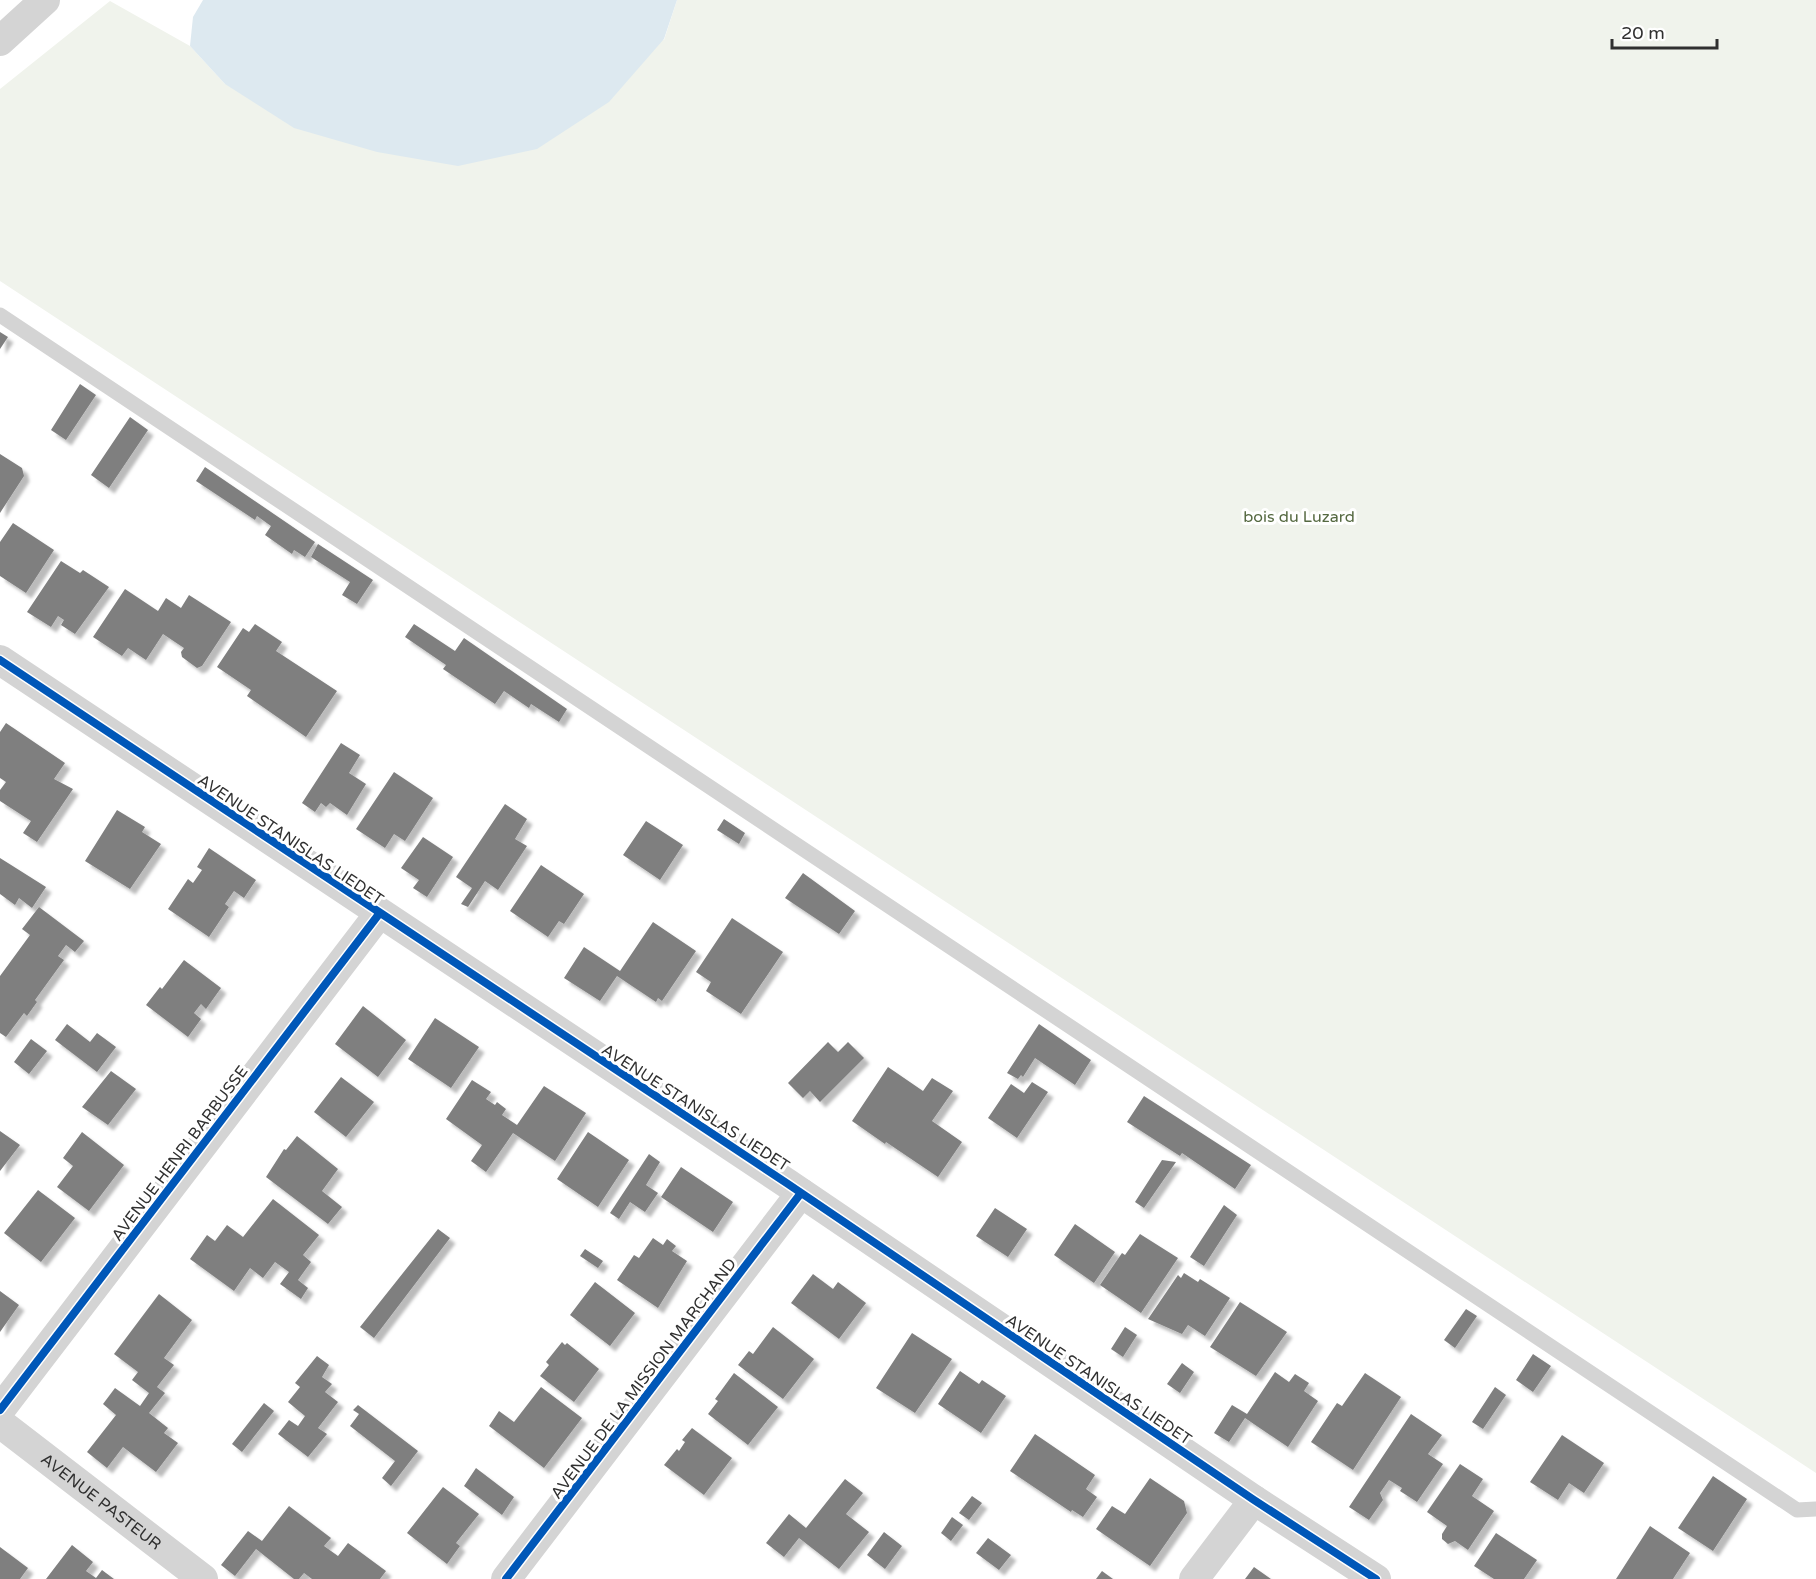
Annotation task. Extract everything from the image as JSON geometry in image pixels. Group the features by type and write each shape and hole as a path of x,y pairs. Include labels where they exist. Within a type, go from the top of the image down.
{"street":[{"path":"0,41 45,0"},
{"name":"AVENUE STANISLAS LIEDET","path":"0,660 801,1193 1254,1500 1376,1579"},
{"name":"AVENUE HENRI BARBUSSE","path":"0,1410 379,914"},
{"name":"AVENUE DE LA MISSION MARCHAND","path":"506,1579 801,1193"},
{"name":"AVENUE PASTEUR","path":"0,1423 203,1579"},
{"path":"1194,1579 1254,1500"}],"lane":[{"path":"0,315 1787,1504 1797,1510 1816,1509"}],"green space":[{"name":"bois du Luzard","path":"677,0 1816,0 1816,1473 0,281 0,89 110,1 190,46 225,84 664,40"}],"shaded area":[{"path":"203,0 677,0 664,39 609,102 537,149 458,166 377,152 294,128 225,84 190,46 193,17"}],"building":[{"path":"0,332 8,337 0,349"},
{"path":"80,384 96,395 66,440 51,430"},
{"path":"130,417 148,430 109,488 91,475"},
{"path":"0,454 22,468 24,476 0,513"},
{"path":"205,467 315,542 305,557 294,550 292,554 265,535 271,526 257,516 255,520 196,481"},
{"path":"13,523 54,550 26,593 0,576 0,542"},
{"path":"318,544 373,580 357,604 342,595 350,582 311,557"},
{"path":"61,561 80,573 83,570 109,587 75,634 61,625 64,620 58,616 51,627 27,612"},
{"path":"125,589 158,611 166,598 181,608 189,595 231,622 202,666 197,668 182,657 181,652 184,648 163,634 146,660 128,648 122,656 93,637"},
{"path":"255,624 282,642 276,651 337,691 306,737 247,696 251,690 217,667 243,628 249,632"},
{"path":"414,624 455,651 464,638 567,709 559,722 531,704 529,708 504,691 495,704 443,669 446,665 405,637"},
{"path":"6,723 65,763 54,779 73,789 37,842 23,833 31,821 0,801 0,790 6,782 0,778 0,732"},
{"path":"341,743 360,755 349,773 366,784 347,815 330,803 326,807 321,803 315,812 302,803"},
{"path":"394,772 433,798 405,841 394,834 385,848 356,829"},
{"path":"505,804 527,819 515,839 527,846 498,890 485,881 468,907 461,904 472,888 456,877"},
{"path":"117,810 145,827 142,832 161,844 130,889 85,861"},
{"path":"724,819 745,833 739,844 717,830"},
{"path":"646,821 683,845 660,880 623,855"},
{"path":"423,837 453,857 427,897 413,888 419,880 401,868"},
{"path":"209,848 256,880 244,898 234,891 225,904 229,907 209,937 168,909 188,879 193,883 202,870 197,867"},
{"path":"0,858 46,887 32,908 19,898 15,905 0,894"},
{"path":"541,865 584,894 564,924 559,921 548,937 510,911"},
{"path":"803,873 855,911 839,934 785,898"},
{"path":"39,907 84,941 75,952 66,945 58,956 64,960 35,1000 37,1002 27,1016 24,1013 6,1037 0,1033 0,976 30,935 22,929"},
{"path":"732,918 783,952 741,1014 706,991 711,982 696,972"},
{"path":"653,922 696,951 662,1001 658,998 656,1002 617,976 600,1001 564,978 584,947 620,971"},
{"path":"184,960 221,988 206,1009 201,1004 194,1013 201,1019 188,1037 146,1005 160,987 162,989"},
{"path":"363,1006 406,1040 378,1077 335,1044"},
{"path":"435,1018 479,1047 451,1088 408,1059"},
{"path":"67,1024 90,1042 97,1033 116,1047 97,1072 55,1040"},
{"path":"1039,1024 1091,1060 1075,1085 1035,1058 1023,1077 1021,1075 1018,1079 1007,1073"},
{"path":"31,1039 47,1051 29,1074 14,1062"},
{"path":"828,1042 838,1052 848,1042 864,1058 820,1102 810,1091 803,1098 788,1083"},
{"path":"888,1067 923,1091 932,1078 953,1091 932,1121 962,1142 938,1177 852,1121"},
{"path":"111,1071 136,1089 108,1125 82,1107"},
{"path":"341,1077 374,1102 346,1137 314,1112"},
{"path":"472,1080 491,1092 486,1099 495,1105 497,1102 506,1109 502,1115 517,1125 544,1086 586,1113 555,1161 513,1133 486,1172 471,1161 482,1145 446,1119"},
{"path":"1032,1082 1048,1092 1017,1138 988,1118 1011,1084 1024,1093"},
{"path":"1144,1096 1251,1165 1235,1189 1182,1153 1180,1156 1127,1122"},
{"path":"0,1131 20,1145 0,1171"},
{"path":"82,1132 124,1165 89,1211 57,1187 73,1166 63,1158"},
{"path":"588,1132 629,1160 598,1207 557,1179"},
{"path":"297,1136 338,1169 322,1191 342,1207 328,1224 266,1177 284,1149 286,1150"},
{"path":"649,1154 660,1162 646,1185 658,1193 645,1212 630,1202 619,1219 610,1213"},
{"path":"1162,1160 1176,1162 1144,1208 1135,1202"},
{"path":"681,1167 733,1202 713,1232 661,1197"},
{"path":"38,1190 75,1218 41,1262 4,1233"},
{"path":"273,1199 319,1235 303,1255 311,1262 298,1280 308,1288 301,1299 280,1284 289,1272 275,1262 263,1278 250,1268 234,1291 190,1259 207,1235 215,1241 227,1225 243,1237"},
{"path":"1224,1205 1237,1215 1204,1266 1190,1257"},
{"path":"995,1208 1027,1229 1008,1257 976,1236"},
{"path":"1075,1224 1115,1252 1094,1283 1054,1255"},
{"path":"438,1229 450,1238 374,1338 360,1327"},
{"path":"1140,1234 1178,1258 1141,1313 1100,1285 1122,1253 1125,1255"},
{"path":"653,1238 663,1245 667,1239 676,1246 672,1251 687,1261 658,1308 617,1280 634,1255 639,1258"},
{"path":"585,1249 603,1261 598,1268 580,1256"},
{"path":"1184,1273 1198,1282 1200,1279 1230,1298 1205,1336 1188,1325 1182,1334 1148,1319 1178,1275 1181,1278"},
{"path":"813,1274 833,1289 838,1282 866,1303 839,1339 791,1303"},
{"path":"595,1282 635,1313 610,1346 570,1315"},
{"path":"0,1291 19,1305 0,1332"},
{"path":"159,1294 192,1320 164,1358 174,1365 157,1387 165,1393 149,1413 168,1428 164,1433 178,1443 156,1472 123,1447 107,1468 87,1452 116,1415 103,1404 115,1388 140,1406 149,1393 132,1380 138,1372 114,1354"},
{"path":"1240,1302 1287,1332 1256,1376 1210,1347"},
{"path":"1466,1309 1477,1316 1455,1348 1444,1340"},
{"path":"773,1327 814,1359 783,1399 738,1365 749,1351 753,1354"},
{"path":"1125,1327 1137,1335 1123,1357 1111,1349"},
{"path":"912,1333 952,1359 915,1413 876,1388"},
{"path":"562,1342 565,1345 567,1343 599,1369 574,1402 540,1376 549,1365 546,1362"},
{"path":"1533,1354 1551,1366 1533,1392 1516,1380"},
{"path":"317,1356 329,1365 322,1377 332,1384 325,1392 338,1402 318,1428 327,1434 308,1457 278,1434 289,1420 298,1426 305,1416 288,1402 300,1387 295,1383"},
{"path":"1182,1363 1194,1372 1180,1393 1167,1384"},
{"path":"960,1371 979,1384 982,1380 1006,1396 981,1433 938,1404"},
{"path":"1275,1372 1289,1382 1295,1374 1309,1383 1304,1391 1318,1401 1288,1447 1245,1418 1229,1442 1214,1433 1232,1405 1247,1414"},
{"path":"734,1373 778,1407 748,1445 708,1414 718,1401 715,1399"},
{"path":"1365,1373 1401,1397 1353,1470 1311,1442 1337,1403 1342,1406"},
{"path":"541,1387 582,1418 544,1468 489,1426 499,1411 514,1422"},
{"path":"1495,1387 1506,1395 1483,1429 1472,1422"},
{"path":"264,1403 274,1411 242,1452 232,1444"},
{"path":"358,1405 418,1451 391,1486 382,1478 395,1461 350,1426 359,1414 353,1410"},
{"path":"1411,1414 1442,1435 1428,1454 1443,1464 1417,1502 1400,1491 1402,1488 1389,1480 1380,1493 1383,1500 1369,1520 1349,1507"},
{"path":"692,1428 732,1458 704,1495 664,1465 677,1449 679,1451 685,1442 682,1440"},
{"path":"1035,1434 1095,1475 1086,1489 1097,1497 1083,1517 1072,1510 1071,1512 1010,1471"},
{"path":"1562,1435 1604,1463 1584,1493 1569,1483 1558,1500 1530,1482"},
{"path":"1460,1464 1483,1479 1472,1496 1494,1511 1468,1550 1455,1541 1448,1544 1442,1539 1447,1526 1427,1512"},
{"path":"476,1468 514,1497 502,1515 464,1486"},
{"path":"1713,1476 1747,1499 1713,1551 1678,1528"},
{"path":"1150,1478 1184,1501 1187,1513 1150,1566 1096,1529 1112,1506 1125,1514"},
{"path":"845,1479 863,1493 846,1514 869,1532 839,1569 799,1538 784,1557 766,1543 789,1514 806,1528"},
{"path":"443,1487 479,1514 456,1543 460,1546 447,1564 407,1533"},
{"path":"972,1496 982,1503 969,1520 959,1513"},
{"path":"289,1506 331,1538 324,1546 338,1556 348,1543 386,1571 380,1579 312,1579 304,1573 299,1579 294,1579 256,1549 235,1576 221,1565 248,1531 262,1541"},
{"path":"952,1517 963,1525 951,1541 941,1533"},
{"path":"1650,1526 1690,1553 1673,1579 1616,1579"},
{"path":"884,1532 902,1546 885,1569 867,1555"},
{"path":"1496,1533 1537,1560 1524,1579 1494,1579 1474,1566"},
{"path":"988,1538 1011,1555 999,1570 976,1553"},
{"path":"72,1545 93,1562 86,1571 96,1578 102,1570 114,1579 46,1579"},
{"path":"0,1547 28,1568 20,1579 0,1579"},
{"path":"1254,1567 1271,1579 1245,1579"},
{"path":"1102,1571 1113,1579 1096,1579"}],"cycle path":[{"path":"0,660 788,1184 1254,1500 1376,1579"},
{"path":"0,1410 379,914"},
{"path":"506,1579 801,1193"}]}
